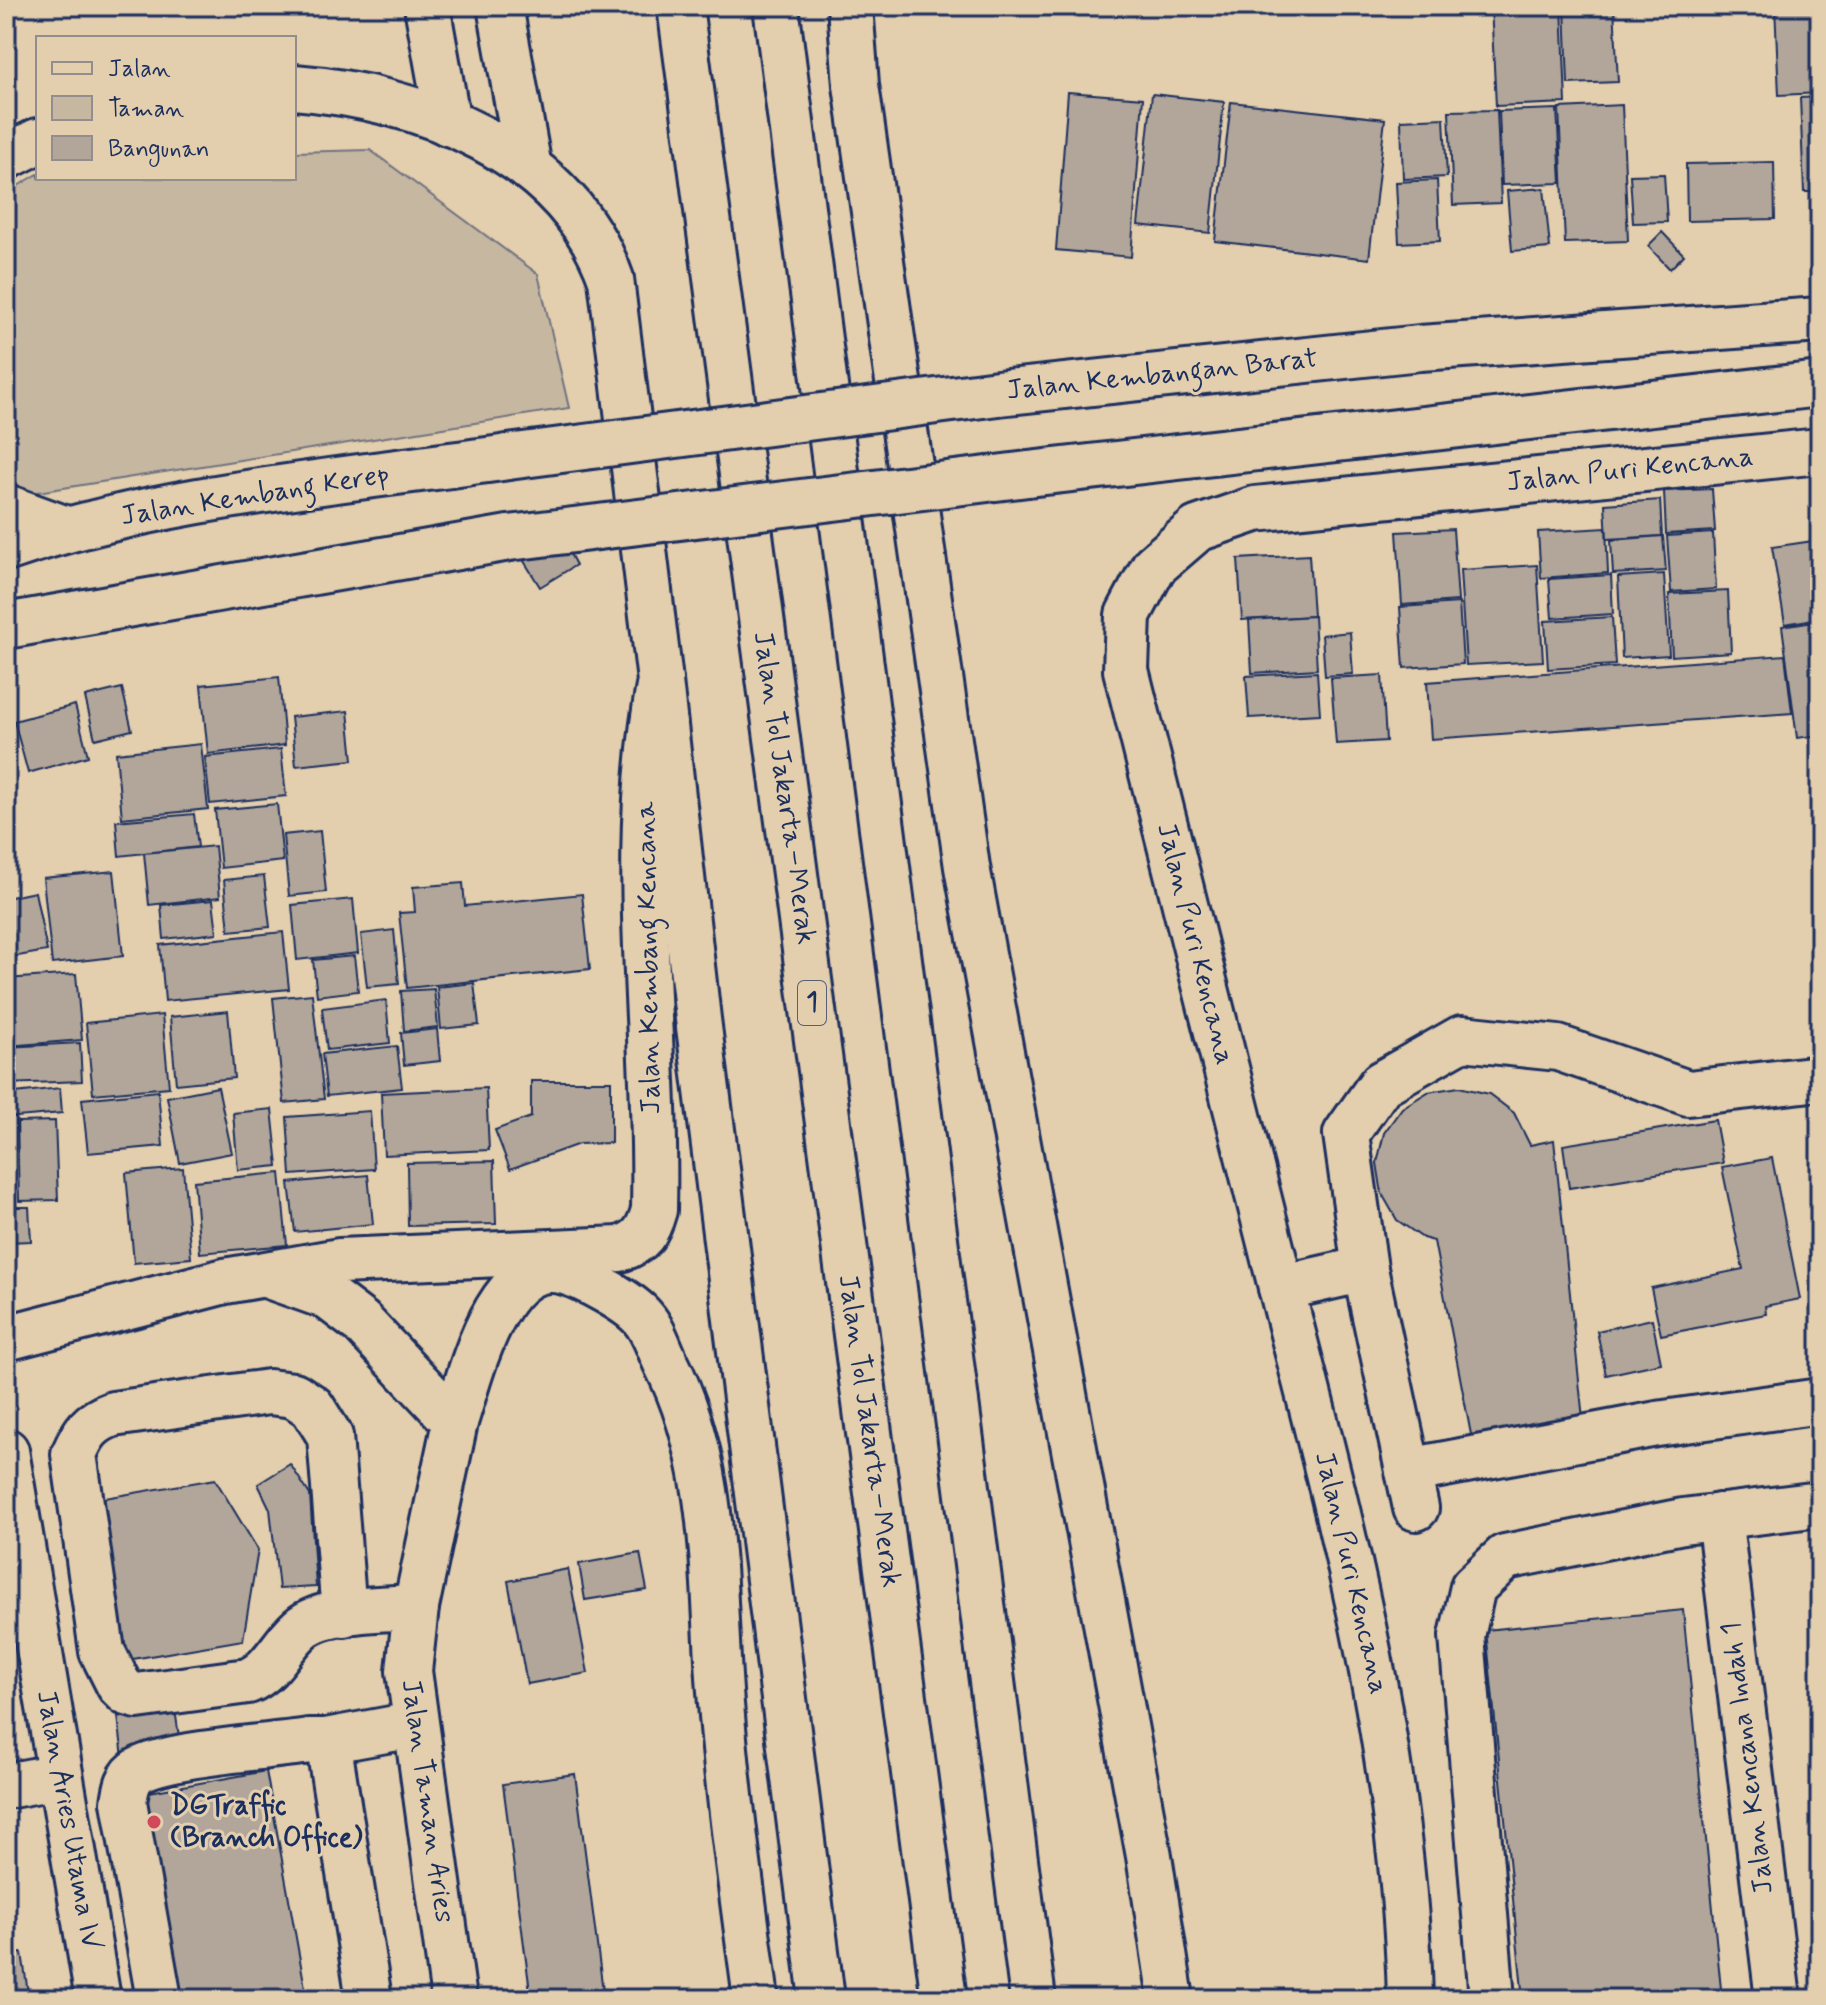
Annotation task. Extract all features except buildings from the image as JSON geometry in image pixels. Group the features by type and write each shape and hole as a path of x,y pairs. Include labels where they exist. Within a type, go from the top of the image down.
{"main road":[{"path":"427,6 448,123"},
{"path":"500,6 529,168"},
{"name":"Jalan Tol Jakarta–Merak","path":"680,6 944,1999"},
{"path":"776,6 1033,1999"},
{"path":"850,6 856,85 967,867 1149,1856 1171,1999"},
{"name":"Jalan Kembang Kencana","path":"6,1338 264,1274 340,1261 620,1249 636,1244 645,1235 654,1210 642,904 648,746 660,681 611,279 603,256 577,214 529,168 504,150 448,123 392,103 296,87"},
{"path":"6,157 36,142"},
{"name":"Jalan Kembangan Barat","path":"508,457 998,393 1420,348 1820,320"},
{"path":"6,626 509,538 1028,474 1820,384"},
{"name":"Jalan Puri Kencana","path":"1410,1999 1409,1951 1381,1707 1339,1509 1126,670 1128,615 1154,566 1197,529 1255,509 1820,451"},
{"name":"Jalan Kembang Kerep","path":"6,549 66,529 148,511 508,457"},
{"path":"6,507 66,529"},
{"path":"660,681 698,1019 822,1999"},
{"path":"1820,1078 1688,1093 1558,1048 1462,1038 1381,1084 1346,1134 1365,1269 1412,1490 1657,1424 1820,1401"},
{"path":"1281,1288 1365,1269"},
{"name":"Jalan Taman Aries","path":"454,1999 413,1725 409,1671 416,1607 455,1422 476,1360 503,1296 519,1281 539,1272 561,1270 584,1278 643,1317 686,1401 702,1468 713,1542 720,1701 730,1805 756,1999"},
{"path":"264,1274 328,1297 361,1322 455,1422"},
{"path":"344,1614 330,1436 312,1407 294,1395 269,1392 113,1414 96,1420 84,1432 74,1454 102,1651 119,1685 127,1693 137,1696 248,1681 262,1675 302,1627 320,1618 416,1607"},
{"name":"Jalan Aries Utama IV","path":"6,1451 98,1999"},
{"path":"1492,1999 1462,1636 1473,1587 1505,1557 1719,1516 1820,1504"},
{"name":"Jalan Kencana Indah 1","path":"1719,1516 1778,1999"},
{"path":"159,1999 124,1802 127,1783 137,1771 162,1762 326,1741 413,1725"},
{"path":"326,1741 369,1999"},
{"path":"6,1786 60,1776"}],"green space":[{"path":"370,150 538,274 569,408 6,497 6,193 36,175 36,180 296,180 296,152"}],"place":[{"name":"DGTraffic (Branch Office)","path":"154,1822"}]}
